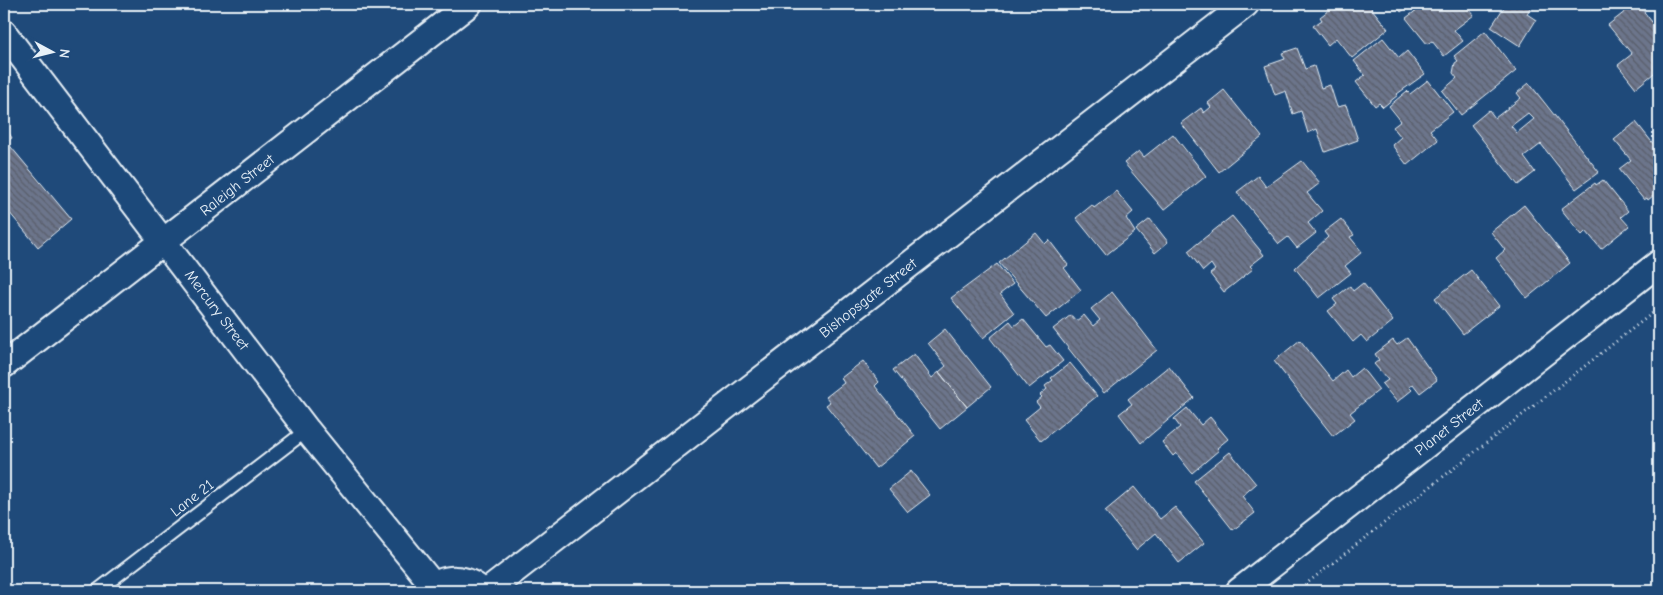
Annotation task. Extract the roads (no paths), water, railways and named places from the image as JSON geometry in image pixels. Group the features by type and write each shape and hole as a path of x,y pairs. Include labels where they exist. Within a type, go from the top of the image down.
{"street":[{"name":"Raleigh Street","path":"4,365 470,4"},
{"name":"Bishopsgate Street","path":"488,591 1246,4"},
{"name":"Mercury Street","path":"4,33 430,588"},
{"name":"Planet Street","path":"1239,591 1659,263"},
{"path":"430,588 444,580 455,579 466,580 482,591"}],"lane":[{"name":"Lane 21","path":"97,591 307,430"}]}
